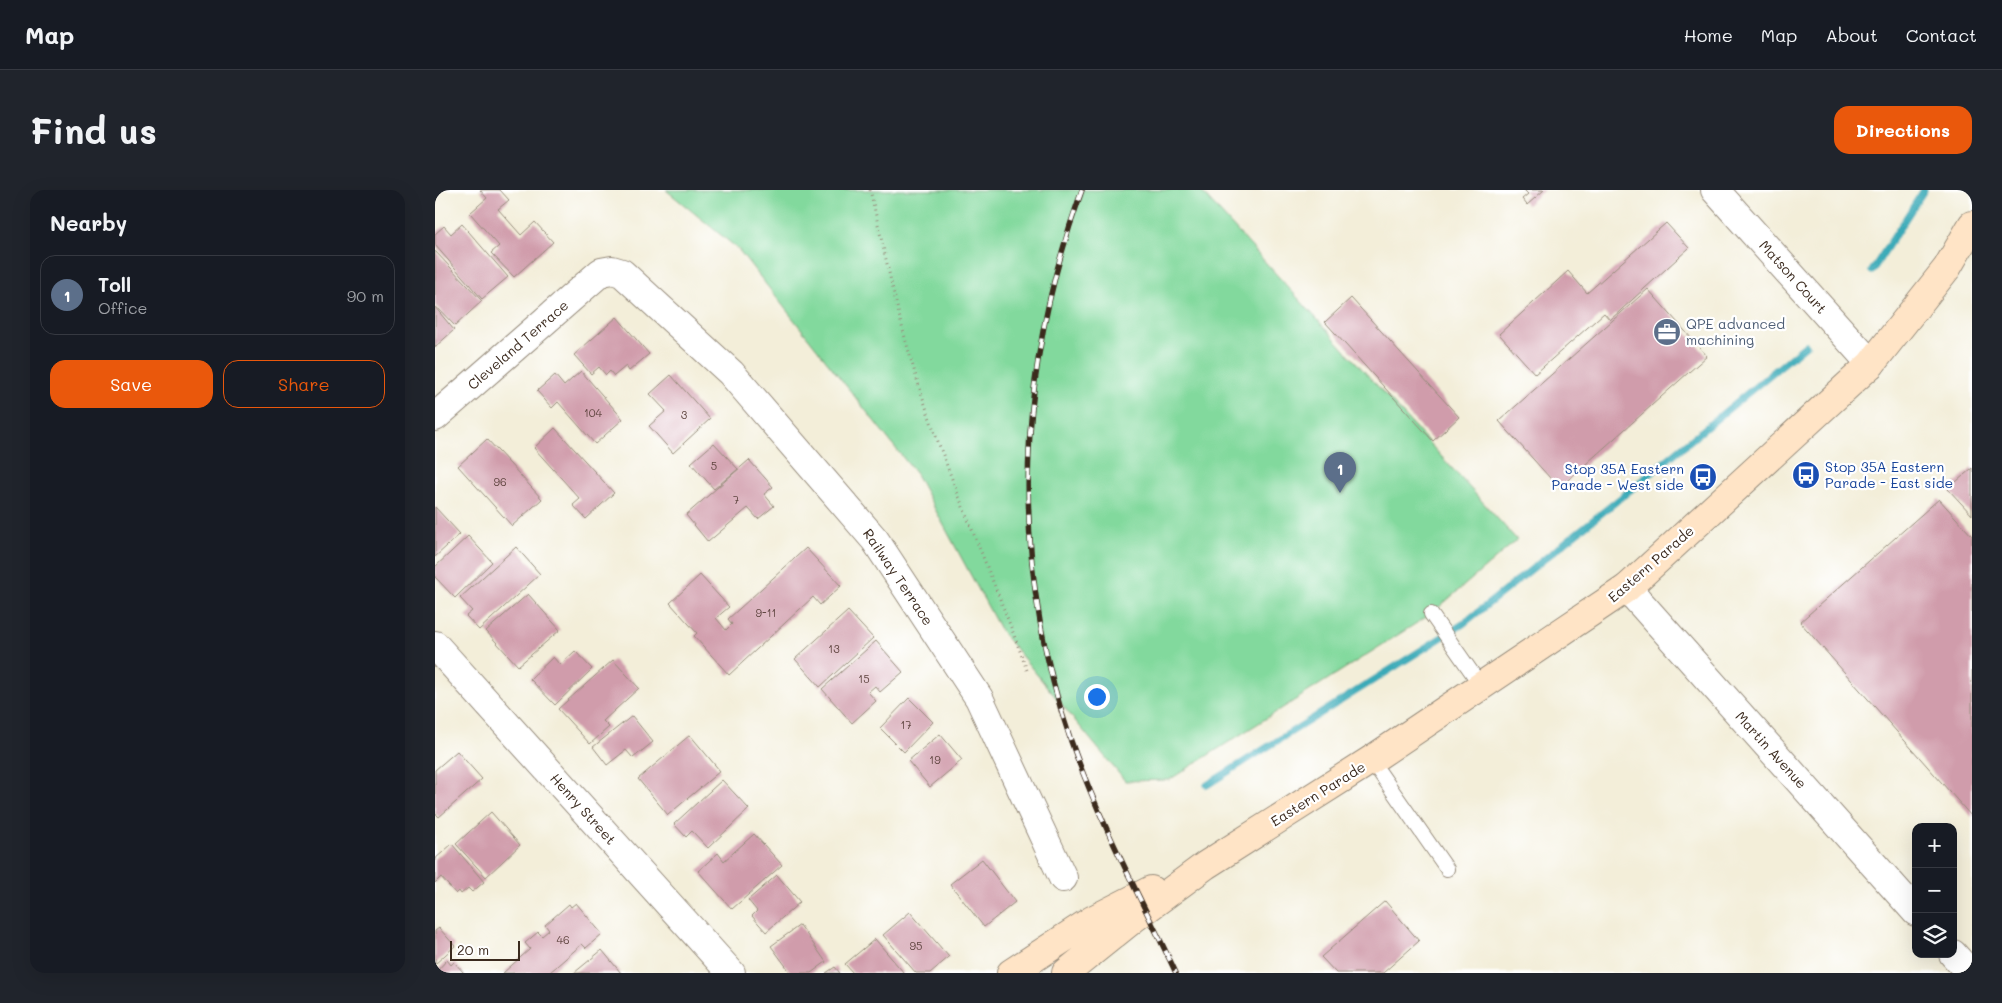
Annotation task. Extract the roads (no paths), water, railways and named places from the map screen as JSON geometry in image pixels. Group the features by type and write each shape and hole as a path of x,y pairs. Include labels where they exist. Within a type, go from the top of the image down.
{"main road":[{"name":"Eastern Parade","path":"1066,973 1128,923 1212,860 1481,688 1627,588 1871,364 1947,268 1972,225"},
{"name":"Eastern Parade","path":"1011,973 1092,920 1212,860"}],"street":[{"name":"Matson Court","path":"1715,190 1871,364"},
{"name":"Railway Terrace","path":"601,272 612,270 621,272 731,373 875,540 979,698 1063,878"},
{"name":"Cleveland Terrace","path":"435,417 601,272"},
{"name":"Martin Avenue","path":"1627,588 1912,908"},
{"name":"Henry Street","path":"435,645 731,973"},
{"path":"1957,958 1970,973"}],"lane":[{"path":"1431,614 1463,658 1481,688"},
{"path":"1371,760 1447,869"}],"waterway":[{"path":"1872,271 1924,190"},
{"path":"1207,785 1463,624 1628,492 1806,345"}],"railway":[{"path":"1082,190 1060,258 1044,326 1033,395 1029,464 1030,534 1037,603 1051,672 1071,741 1082,771 1107,830 1176,973"}],"place":[{"name":"QPE advanced machining","path":"1667,332"},
{"name":"Stop 35A Eastern Parade - East side","path":"1806,475"},
{"name":"Stop 35A Eastern Parade - West side","path":"1703,477"},
{"name":"Toll","path":"1340,493"}]}
